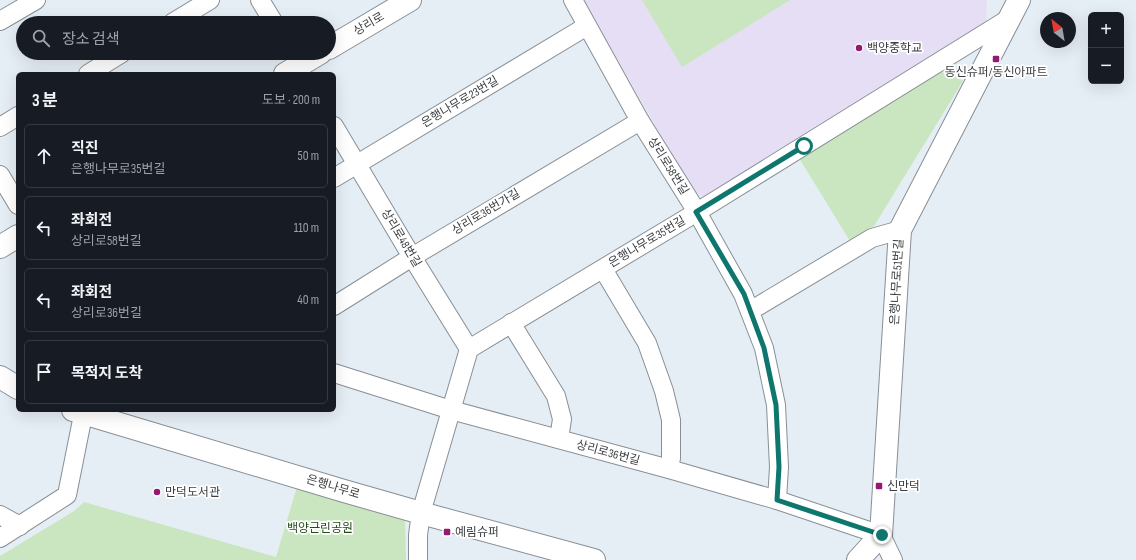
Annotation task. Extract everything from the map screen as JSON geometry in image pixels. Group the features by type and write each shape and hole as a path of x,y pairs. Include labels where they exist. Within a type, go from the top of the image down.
{"street":[{"path":"0,21 36,0"},
{"path":"184,16 210,0"},
{"path":"260,0 270,16"},
{"name":"상리로","path":"336,44 410,0"},
{"name":"상리로58번길","path":"573,0 640,121 744,294 764,348 776,405 779,467 777,500"},
{"name":"은행나무로35번길","path":"469,349 696,212 1015,9"},
{"name":"은행나무로51번길","path":"882,535 900,230 1015,9"},
{"name":"은행나무로23번길","path":"336,177 587,26"},
{"path":"91,72 111,60"},
{"path":"295,67 308,60"},
{"path":"0,127 16,117"},
{"name":"상리로36번가길","path":"336,305 412,257 640,121"},
{"name":"상리로48번길","path":"336,130 356,165 469,349"},
{"path":"0,175 16,202"},
{"path":"750,310 872,238 900,230"},
{"path":"0,247 16,237"},
{"path":"603,269 647,343 664,391 671,420 671,458 669,469"},
{"path":"511,324 556,396 562,419 559,439"},
{"path":"418,560 418,535 421,513 469,349"},
{"name":"상리로36번길","path":"336,373 451,410 777,500 882,535"},
{"path":"0,377 16,387"},
{"path":"0,538 67,495 80,412"},
{"name":"은행나무로","path":"83,412 421,513 594,560"},
{"path":"0,515 20,526"},
{"path":"858,560 882,535 893,560"}],"shaded area":[{"path":"584,0 987,0 986,22 704,198 690,187"}],"green space":[{"path":"642,0 790,0 682,67"},
{"path":"943,69 963,81 874,226 850,241 799,158"},
{"name":"백양근린공원","path":"297,487 405,519 406,560 0,560 0,556 74,511 84,502 276,557"}],"place":[{"name":"백양중학교","path":"859,48"},
{"name":"동신슈퍼/동신아파트","path":"996,59"},
{"name":"신만덕","path":"879,486"},
{"name":"만덕도서관","path":"157,492"},
{"name":"예림슈퍼","path":"447,532"}],"route":[{"path":"804,146 696,212 744,294 764,348 776,405 779,467 777,500 882,535"}]}
